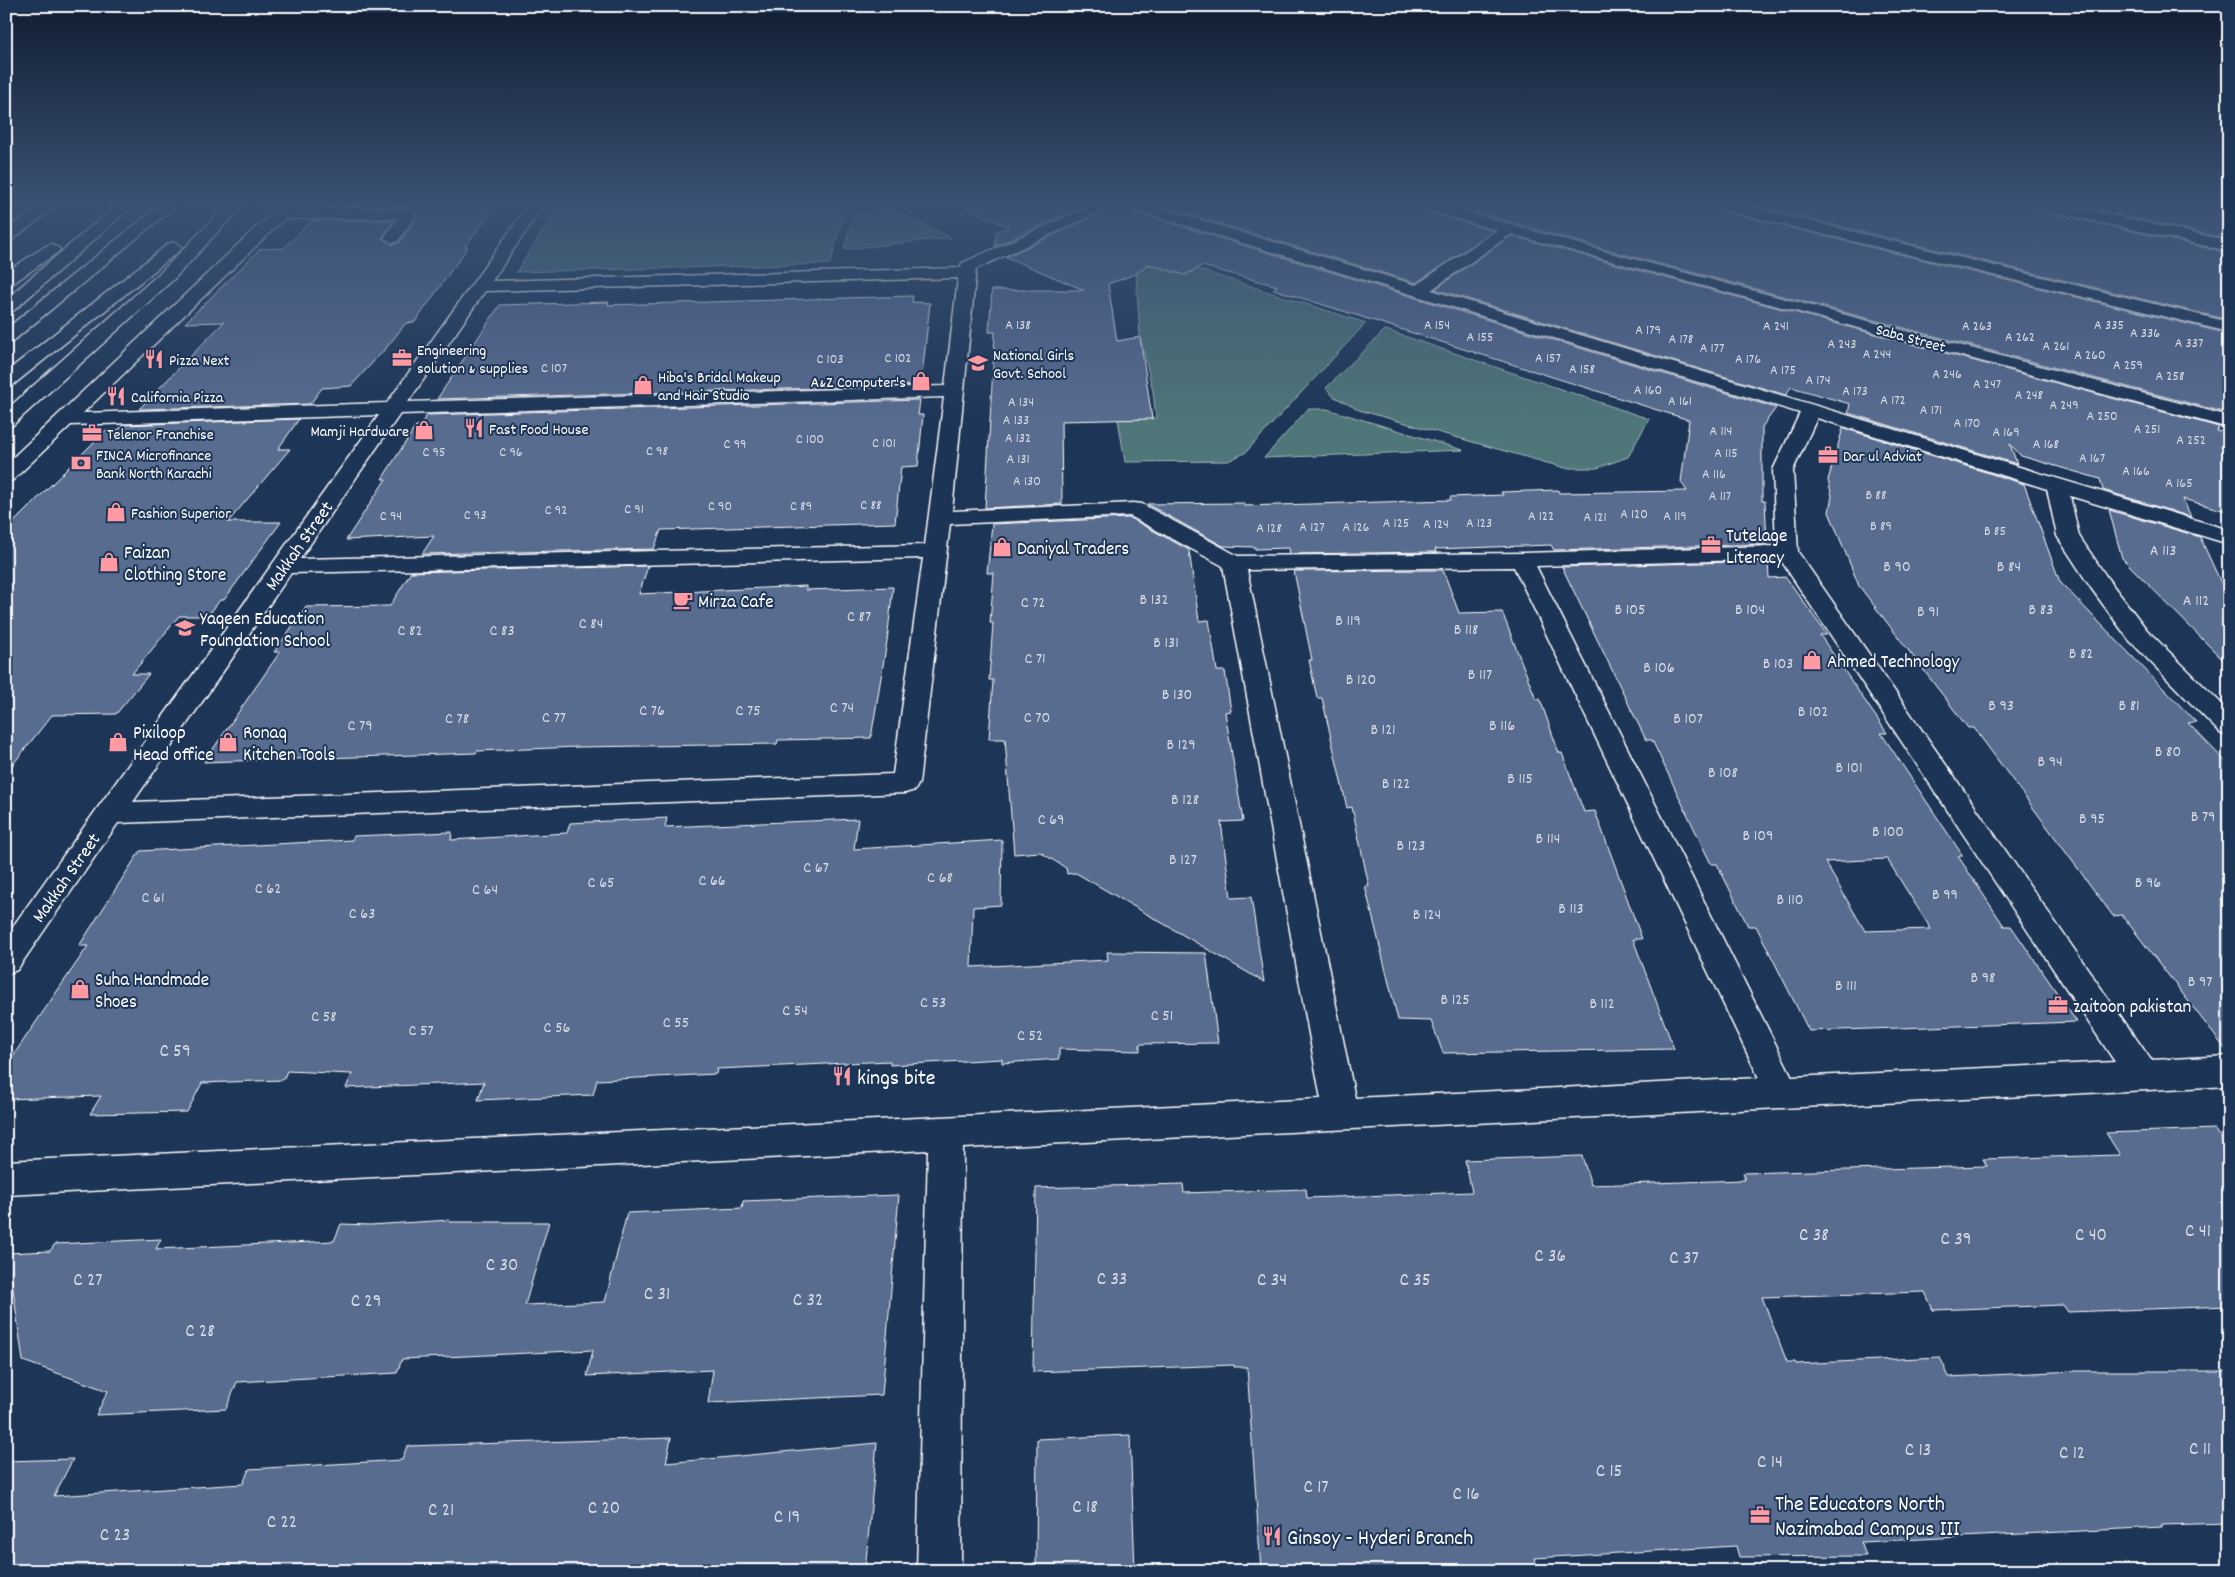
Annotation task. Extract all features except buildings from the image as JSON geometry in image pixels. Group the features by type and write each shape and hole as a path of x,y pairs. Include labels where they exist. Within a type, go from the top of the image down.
{"street":[{"path":"6,308 43,277"},
{"path":"6,338 82,277"},
{"path":"6,381 136,277"},
{"path":"6,421 166,277"},
{"path":"6,476 68,419 215,277"},
{"name":"Makkah Street","path":"6,961 487,277"},
{"path":"480,286 832,277"},
{"path":"110,813 905,783 936,551 967,277"},
{"path":"1367,277 2229,537"},
{"path":"1417,292 1439,277"},
{"name":"Saba Street","path":"1687,277 2229,422"},
{"path":"2019,277 2229,327"},
{"path":"2063,277 2229,316"},
{"path":"68,419 954,392"},
{"path":"1811,411 1783,470 1787,552 2142,1074"},
{"path":"2057,485 2068,536 2098,583 2138,635 2229,727"},
{"path":"940,518 1134,509 1234,563 1522,560 1787,552"},
{"path":"283,566 936,551"},
{"path":"1522,560 1782,1091"},
{"path":"1234,563 1341,1112"},
{"path":"6,1178 2229,1070"},
{"path":"939,1571 946,1131"}],"green space":[{"path":"1136,277 1221,277 1366,323 1245,453 1228,461 1125,462 1118,419 1156,418 1153,391 1140,337"},
{"path":"1385,330 1649,419 1628,457 1597,468 1565,468 1359,410 1333,396 1326,388"},
{"path":"1308,409 1327,409 1463,450 1264,458"}],"place":[{"name":"Engineering solution & supplies","path":"402,358"},
{"name":"Pizza Next","path":"154,359"},
{"name":"National Girls Govt. School","path":"978,363"},
{"name":"A&Z Computer's","path":"921,381"},
{"name":"Hiba's Bridal Makeup and Hair Studio","path":"643,385"},
{"name":"California Pizza","path":"116,396"},
{"name":"Fast Food House","path":"474,428"},
{"name":"Mamji Hardware","path":"424,430"},
{"name":"Telenor Franchise","path":"92,433"},
{"name":"Dar ul Adviat","path":"1828,455"},
{"name":"FINCA Microfinance Bank North Karachi","path":"81,463"},
{"name":"Fashion Superior","path":"116,512"},
{"name":"Tutelage Literacy","path":"1711,545"},
{"name":"Daniyal Traders","path":"1002,547"},
{"name":"Faizan Clothing Store","path":"109,562"},
{"name":"Mirza Cafe","path":"683,600"},
{"name":"Yaqeen Education Foundation School","path":"185,628"},
{"name":"Ahmed Technology","path":"1812,660"},
{"name":"Pixiloop Head office","path":"118,742"},
{"name":"Ronaq Kitchen Tools","path":"228,742"},
{"name":"Suha Handmade Shoes","path":"80,989"},
{"name":"zaitoon pakistan","path":"2058,1005"},
{"name":"kings bite","path":"842,1076"},
{"name":"The Educators North Nazimabad Campus III","path":"1760,1515"},
{"name":"Ginsoy - Hyderi Branch","path":"1272,1536"}]}
